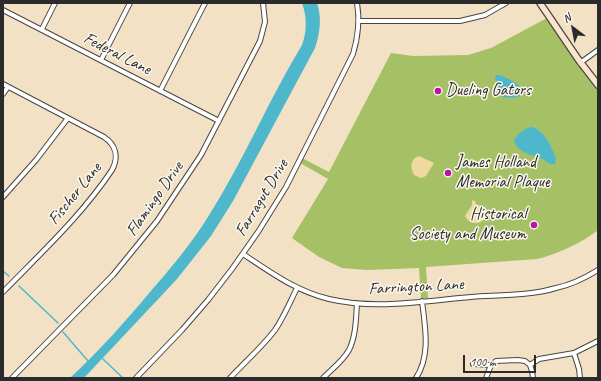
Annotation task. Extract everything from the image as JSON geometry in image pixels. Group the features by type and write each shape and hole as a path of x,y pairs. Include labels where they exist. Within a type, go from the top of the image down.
{"street":[{"path":"42,29 55,3"},
{"path":"101,60 130,3"},
{"path":"160,91 205,3"},
{"name":"Flamingo Drive","path":"12,378 113,275 147,235 186,179 219,121 262,38 265,22 263,3"},
{"name":"Farragut Drive","path":"136,378 194,317 225,279 286,187 349,64 356,42 359,21 357,3"},
{"path":"359,21 460,21 485,15 506,3"},
{"path":"543,4 580,63 598,86"},
{"name":"Federal Lane","path":"3,10 219,121"},
{"path":"580,63 598,50"},
{"name":"Fischer Lane","path":"3,84 110,141 115,149 116,163 76,216 3,292"},
{"path":"3,94 8,87"},
{"path":"3,197 36,160 68,118"},
{"name":"Farrington Lane","path":"243,254 277,277 297,288 328,298 357,303 390,304 550,290 578,281 598,270"},
{"path":"230,378 264,343 274,330 283,317 297,288"},
{"path":"416,378 426,353 422,301"},
{"path":"324,378 350,347 354,334 357,303"},
{"path":"530,365 537,359 574,353 598,341"},
{"path":"574,353 579,365 580,378"},
{"path":"473,364 490,365 496,361 518,360 530,365 533,378"},
{"path":"486,378 490,365"}],"green space":[{"path":"547,18 598,87 597,231 568,248 537,259 426,267 428,298 421,298 419,268 367,270 342,268 319,257 292,238 328,179 300,163 302,158 329,172 391,53 413,56 468,55 491,48"}],"sand":[{"path":"419,156 434,163 426,176 421,178 414,175 411,166 412,161"},
{"path":"472,200 475,201 476,204 487,209 487,216 479,223 473,223 465,216 472,205"}],"water":[{"path":"302,3 317,3 320,14 320,26 315,48 233,201 211,236 177,279 84,378 70,378 101,347 166,274 195,237 221,196 302,45 306,24"},
{"path":"496,75 503,76 514,82 521,87 523,94 521,96 510,98 502,97 495,78"},
{"path":"530,127 539,130 543,134 556,158 555,164 551,164 522,151 516,145 514,141 517,136"}],"waterway":[{"path":"3,271 9,276"},
{"path":"19,286 58,323"},
{"path":"63,332 88,361"},
{"path":"103,359 123,378"}],"place":[{"name":"Dueling Gators","path":"438,91"},
{"name":"James Holland Memorial Plaque","path":"448,173"},
{"name":"Historical Society and Museum","path":"534,225"}]}
